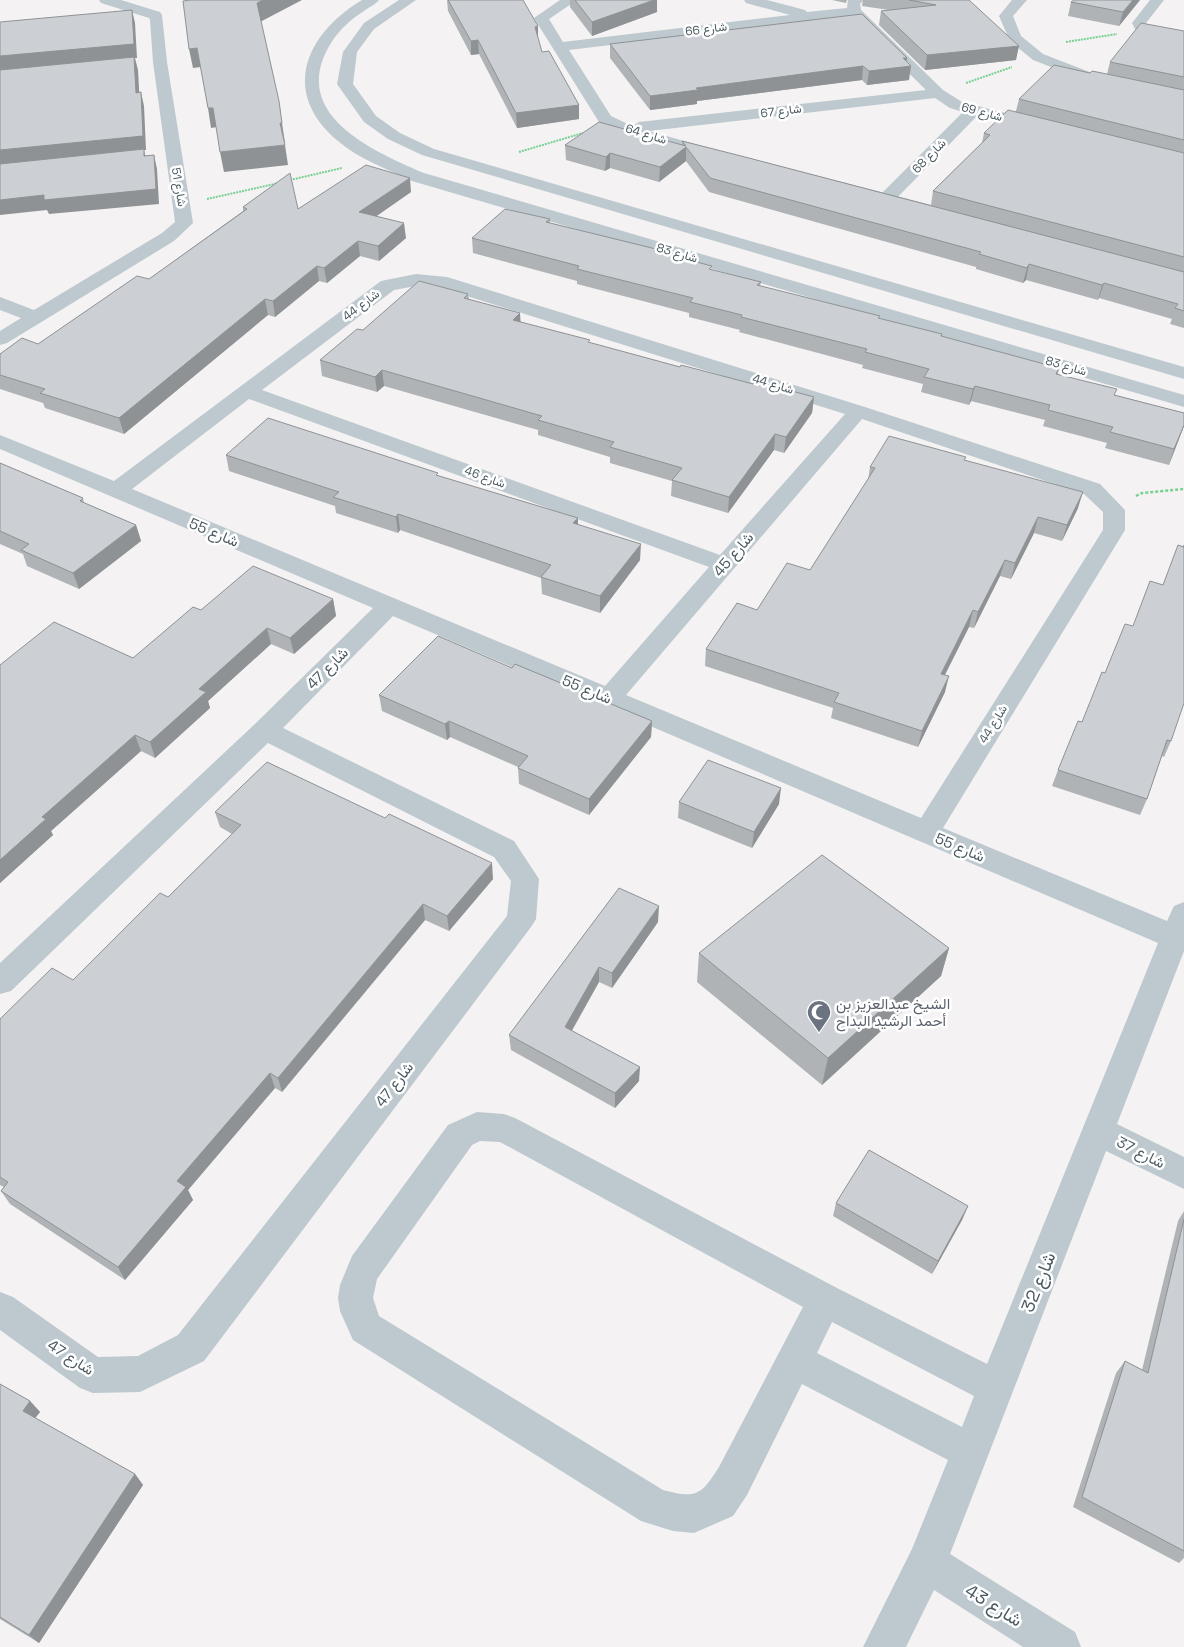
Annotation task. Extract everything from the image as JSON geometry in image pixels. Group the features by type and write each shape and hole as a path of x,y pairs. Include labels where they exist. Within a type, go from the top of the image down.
{"street":[{"name":"شارع 51","path":"0,339 176,232 184,223 160,62 157,20 155,15 106,0"},
{"name":"شارع 83","path":"372,0 355,10 332,30 320,47 312,71 315,102 336,131 372,157 418,177 1184,401"},
{"name":"شارع 83","path":"409,0 369,26 350,52 345,84 370,119 394,136 428,152 1184,373"},
{"name":"شارع 64","path":"570,0 541,18 605,119 619,126 721,156"},
{"path":"751,0 812,16"},
{"path":"1020,0 1006,16 1015,38 1032,53 1084,76 1111,82"},
{"path":"1157,0 1138,23 1142,30 1184,40"},
{"name":"شارع 66","path":"558,47 812,16 856,6"},
{"name":"شارع 69","path":"856,6 938,92 956,105 1050,129"},
{"path":"141,64 160,62"},
{"name":"شارع 67","path":"619,126 938,92"},
{"name":"شارع 68","path":"884,202 974,110"},
{"path":"154,156 173,154"},
{"path":"865,196 903,206"},
{"name":"شارع 44","path":"116,490 388,284 416,280 440,281 858,410 1092,489 1114,510 1114,530 926,832"},
{"path":"0,303 35,317"},
{"name":"شارع 46","path":"246,391 723,564"},
{"name":"شارع 45","path":"609,698 858,410"},
{"name":"شارع 55","path":"0,441 926,832 1179,925"},
{"name":"شارع 47","path":"0,982 266,730 389,606"},
{"name":"شارع 47","path":"0,1308 93,1375 140,1374 191,1348 521,920 525,879 504,849 266,730"},
{"name":"شارع 32","path":"884,1647 927,1562 1179,925"},
{"path":"825,1300 733,1481 719,1502 694,1514 655,1508 366,1328 355,1309 356,1286 364,1268 460,1135 477,1126 504,1128 825,1300 996,1388"},
{"name":"شارع 37","path":"1098,1130 1184,1174"},
{"path":"794,1360 971,1452"},
{"name":"شارع 43","path":"927,1562 1060,1647"}],"path":[{"path":"938,92 1032,53 1142,30"},
{"path":"476,166 619,126"},
{"path":"182,204 380,160"},
{"path":"1114,510 1142,493 1184,489"}],"building":[{"path":"263,0 257,3 279,101 282,123 280,123 285,145 220,152 213,108 208,108 197,48 189,49 183,1"},
{"path":"448,0 523,0 538,26 535,27 542,52 549,51 579,105 516,113 478,40 471,41"},
{"path":"575,0 654,0 592,22"},
{"path":"909,0 969,0 1019,46 927,55 881,11 936,5"},
{"path":"1074,0 1133,0 1123,12 1071,2"},
{"path":"132,10 134,44 0,56 0,22"},
{"path":"862,14 907,58 903,58 911,66 869,71 863,66 696,88 698,90 650,96 610,44"},
{"path":"1141,23 1184,31 1184,77 1110,62"},
{"path":"134,57 136,93 141,92 143,136 0,150 0,70"},
{"path":"1054,65 1184,90 1184,140 1019,99"},
{"path":"1008,110 1184,153 1184,257 933,191 990,135 984,133"},
{"path":"599,122 686,146 682,141 745,157 1184,272 1184,311 1175,308 1178,304 1104,283 1102,285 1029,264 1027,268 979,254 981,252 710,178 686,147 660,167 610,153 606,157 565,145"},
{"path":"144,149 144,156 154,155 156,189 44,200 44,195 0,200 0,164"},
{"path":"366,165 410,178 359,212 404,223 378,246 358,241 324,268 317,266 273,301 265,299 119,418 40,393 45,389 0,375 0,354 22,338 38,344 137,276 149,279 247,209 243,207 290,173 298,209"},
{"path":"505,209 550,219 546,222 656,249 654,251 712,266 709,269 761,282 757,285 880,316 878,318 942,334 941,336 1059,368 1056,374 1117,389 1114,395 1184,413 1184,425 1174,449 1110,432 1113,427 1048,410 1050,405 975,386 973,389 924,377 929,369 865,352 867,349 741,317 742,315 690,302 693,298 577,269 579,266 472,238"},
{"path":"419,281 468,294 464,298 520,313 513,320 590,340 588,342 680,367 681,365 753,384 755,381 814,397 786,437 775,434 729,497 672,480 682,468 610,447 614,442 538,420 542,416 382,370 375,377 320,360 357,329 363,330"},
{"path":"268,418 438,473 436,475 578,518 573,523 641,544 600,596 541,577 551,565 398,514 396,517 333,497 339,492 226,455"},
{"path":"889,436 966,457 964,460 1083,492 1067,525 1038,517 1015,563 1005,560 978,612 973,610 941,674 949,676 922,731 834,702 839,693 706,649 737,603 757,610 787,563 810,570 875,468 870,467"},
{"path":"0,463 83,498 80,501 136,525 73,573 21,550 29,544 0,531"},
{"path":"1178,545 1184,547 1184,703 1171,741 1167,740 1147,799 1058,770 1078,721 1082,722 1102,672 1105,673 1125,624 1133,626 1150,581 1163,585"},
{"path":"253,566 333,599 290,638 267,628 199,689 206,692 150,742 135,735 42,817 46,819 0,860 0,665 54,622 133,658 193,607 201,610"},
{"path":"438,636 512,668 515,664 652,721 589,799 518,768 528,756 449,721 445,724 379,695"},
{"path":"708,760 781,788 754,832 679,802"},
{"path":"267,762 385,818 389,814 492,863 447,916 423,904 278,1078 270,1073 177,1181 186,1187 118,1267 1,1191 8,1182 0,1177 0,1019 52,968 73,980 160,893 168,897 241,825 215,812"},
{"name":"الشيخ عبدالعزيز بن أحمد الرشيد البداح","path":"822,855 949,948 828,1058 699,953"},
{"path":"619,888 659,906 612,973 599,967 565,1027 640,1067 615,1093 509,1035"},
{"path":"869,1150 968,1206 938,1261 836,1203"},
{"path":"1184,1219 1184,1551 1082,1497 1125,1361 1148,1373"},
{"path":"0,1384 30,1401 23,1411 135,1474 29,1635 0,1617"}],"place":[{"name":"الشيخ عبدالعزيز بن أحمد الرشيد البداح","path":"819,1033"}]}
